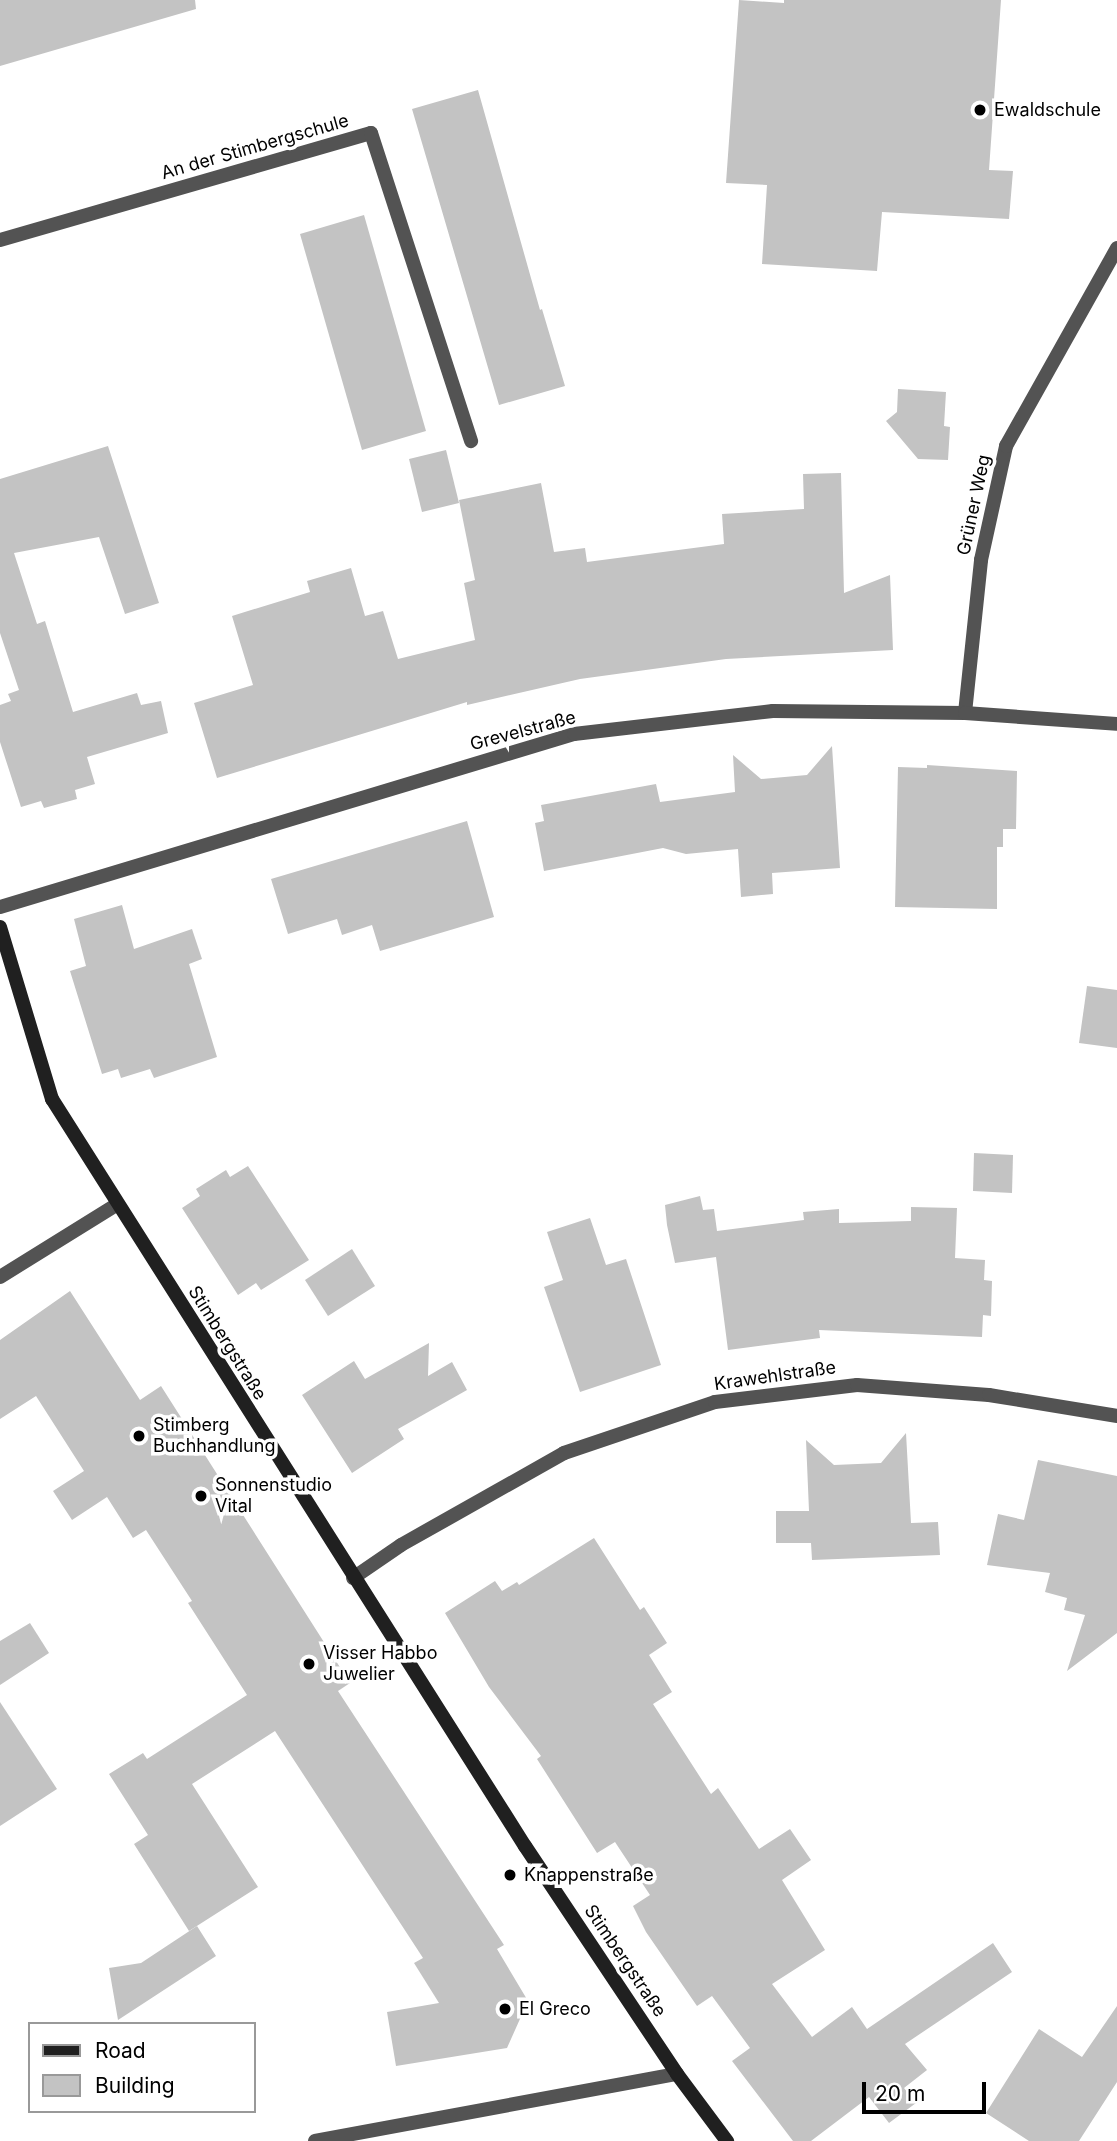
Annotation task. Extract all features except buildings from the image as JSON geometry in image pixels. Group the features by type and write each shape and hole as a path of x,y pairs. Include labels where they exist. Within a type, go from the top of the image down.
{"street":[{"name":"An der Stimbergschule","path":"0,240 372,133 471,441"},
{"name":"Grüner Weg","path":"965,713 981,560 1006,446 1117,249"},
{"name":"Grevelstraße","path":"0,907 574,734 773,711 965,713 1117,724"},
{"name":"Stimbergstraße","path":"0,927 52,1099 525,1846 677,2074 727,2141"},
{"path":"0,1277 117,1205"},
{"name":"Krawehlstraße","path":"353,1578 401,1545 564,1453 715,1402 857,1385 989,1395 1117,1416"},
{"path":"315,2141 677,2074"}],"place":[{"name":"Ewaldschule","path":"980,110"},
{"name":"Stimberg Buchhandlung","path":"139,1436"},
{"name":"Sonnenstudio Vital","path":"201,1496"},
{"name":"Visser Habbo Juwelier","path":"309,1664"},
{"name":"Knappenstraße","path":"510,1875"},
{"name":"El Greco","path":"505,2009"}]}
